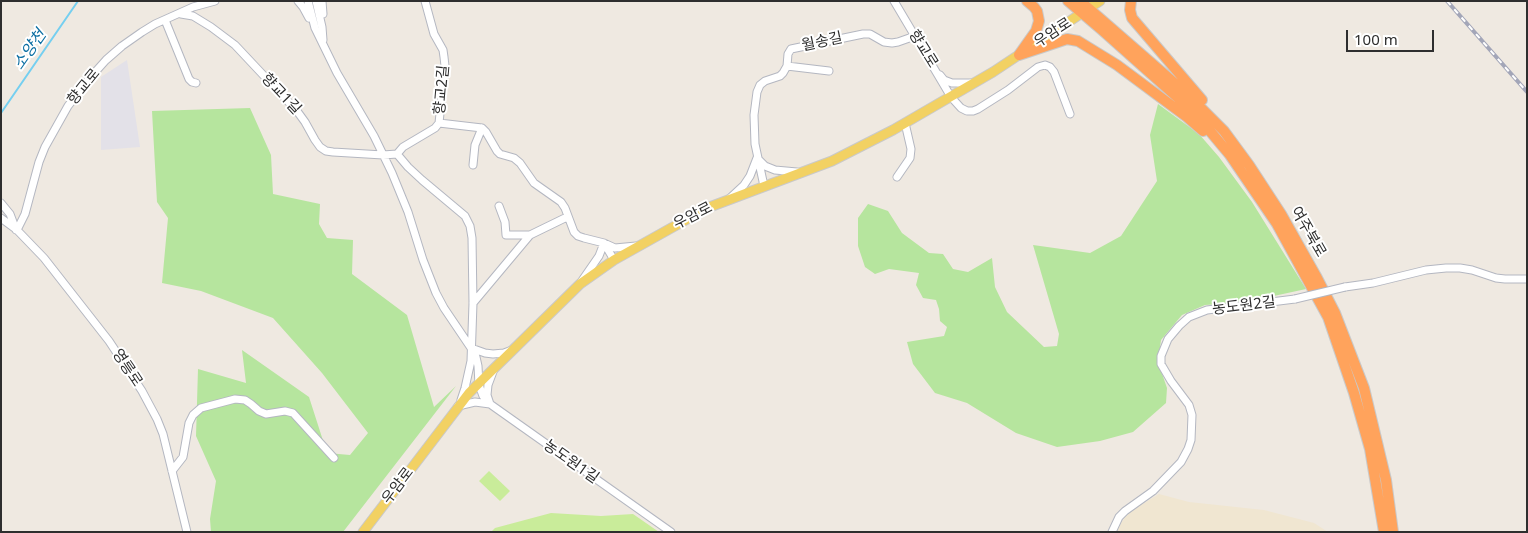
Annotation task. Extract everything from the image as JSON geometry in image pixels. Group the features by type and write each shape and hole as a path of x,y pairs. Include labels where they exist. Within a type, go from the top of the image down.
{"highway":[{"path":"1019,55 1036,31 1039,21 1037,11 1026,1"},
{"path":"1068,1 1086,11"},
{"path":"1080,1 1086,11"},
{"path":"1131,1 1130,10 1132,18 1208,108 1224,131"},
{"name":"여주북로","path":"1086,11 1187,94 1224,131 1281,214 1335,314 1364,388 1386,480 1393,532"},
{"name":"여주북로","path":"1086,11 1102,30 1194,112 1230,154 1277,224 1328,317 1354,393 1370,449 1384,532"},
{"path":"1019,55 1066,39 1078,41 1117,65 1187,117 1230,154"}],"main road":[{"name":"우암로","path":"363,532 469,393 580,284 638,245 707,208 832,160 905,123 1019,55 1100,1"}],"street":[{"name":"향교로","path":"17,230 26,214 39,162 52,133 79,91 106,60 142,32 193,7 215,1"},
{"path":"298,1 303,6 312,26 318,28"},
{"path":"308,1 323,43 337,73 364,116 383,155 405,206 436,293 471,348 478,366 478,385"},
{"path":"316,1 318,28"},
{"path":"318,28 324,20 322,1"},
{"name":"향교2길","path":"425,1 434,34 443,50 444,57 445,66 439,123 482,128"},
{"name":"향교로","path":"894,1 951,97"},
{"name":"향교1길","path":"181,14 192,16 211,26 235,45 297,111 306,122 315,140 326,150 383,155 397,154"},
{"path":"165,20 189,79 192,82 196,82"},
{"name":"월송길","path":"764,186 758,158 754,115 757,92 760,85 765,81 780,76 787,66 788,54 791,49 863,34 870,34 884,42 892,43 915,36"},
{"path":"951,97 961,108 973,111 1008,90 1038,67 1045,65 1050,66 1054,72 1070,114"},
{"path":"787,66 829,72"},
{"path":"937,72 944,80 952,83 974,83"},
{"path":"439,123 435,128 403,147 397,154 408,167 468,220 472,238 473,303 471,348 469,374 458,406"},
{"path":"897,177 910,158 911,148 905,123"},
{"path":"473,166 474,145 482,128 490,136 500,154 514,158 520,163 534,183 561,202 574,232 578,236 615,248 638,245"},
{"path":"729,199 744,185 758,158 765,166 776,170 803,172"},
{"name":"영릉로","path":"1,203 10,214 17,230"},
{"path":"499,206 505,222 506,235 530,235"},
{"path":"473,303 530,235 567,217"},
{"name":"영릉로","path":"1,218 17,230 44,258 109,341 132,374 157,419 167,448 186,532"},
{"path":"604,243 614,260"},
{"path":"580,284 599,256 604,243"},
{"name":"농도원2길","path":"1112,532 1119,517 1153,491 1181,462 1188,449 1191,440 1192,415 1189,405 1161,364 1161,356 1168,339 1189,317 1208,310 1295,299 1426,270 1460,268 1496,278 1527,279"},
{"path":"471,348 494,354 514,349"},
{"path":"458,406 475,402 490,404 487,394 488,385 494,369"},
{"name":"농도원1길","path":"478,385 483,396 490,404 672,532"},
{"path":"172,471 183,457 189,423 193,415 201,408 235,399 245,400 259,412 266,414 285,411 293,413 334,458"}],"shaded area":[{"path":"127,60 140,147 101,150 101,77"},
{"path":"1159,494 1189,502 1264,510 1314,523 1328,532 1117,532 1128,513"}],"green space":[{"path":"1158,104 1199,134 1219,157 1252,202 1306,289 1246,302 1205,305 1182,315 1161,340 1158,362 1167,388 1166,403 1133,432 1100,441 1057,447 1016,433 967,403 935,393 913,364 907,342 944,336 947,327 940,321 936,300 923,298 916,285 919,273 889,269 875,274 865,267 858,246 858,218 868,204 888,211 902,233 929,253 943,254 953,269 968,272 992,258 995,287 1007,312 1044,347 1057,346 1059,334 1033,245 1090,253 1121,236 1157,181 1150,135"},
{"path":"250,108 271,155 273,194 320,204 319,224 327,238 353,240 352,274 407,315 434,407 456,386 343,532 211,532 210,519 216,481 196,436 198,369 246,383 242,350 309,397 327,453 350,455 368,433 322,373 273,318 201,291 162,283 168,218 157,202 152,111"},
{"path":"489,471 510,491 500,501 479,481"},
{"path":"551,513 601,516 633,514 659,532 491,532 495,528"}],"waterway":[{"name":"소양천","path":"1,113 78,1"}],"railway":[{"path":"1447,1 1527,92"}]}
